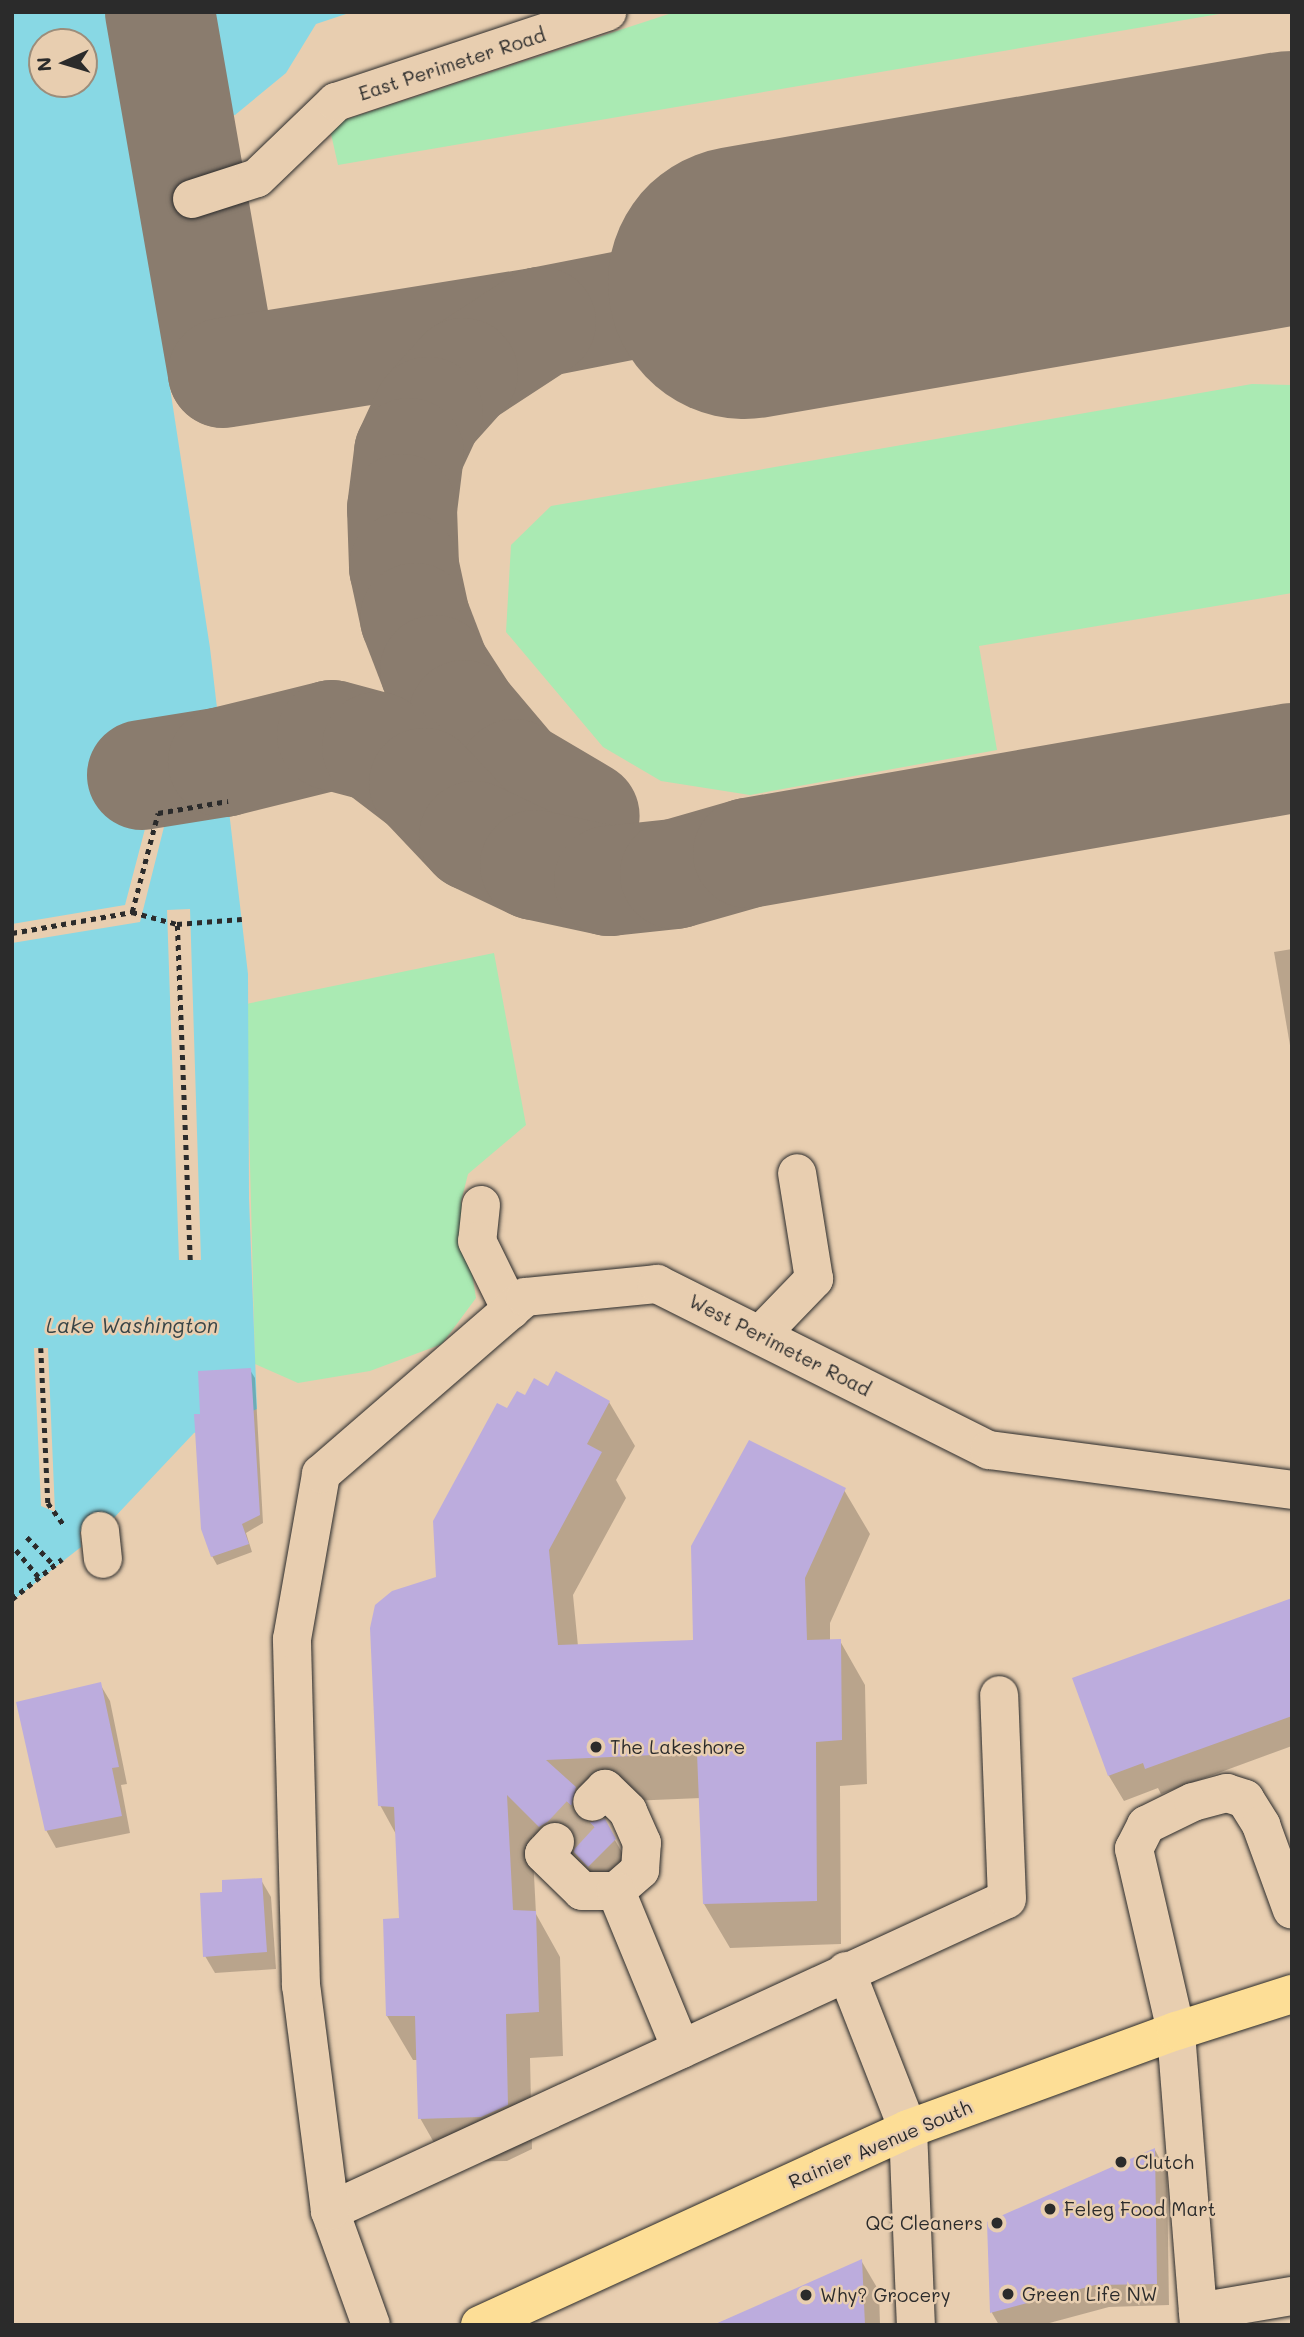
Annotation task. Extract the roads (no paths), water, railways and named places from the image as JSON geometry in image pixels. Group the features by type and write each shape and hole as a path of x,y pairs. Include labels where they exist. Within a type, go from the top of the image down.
{"main road":[{"name":"Rainier Avenue South","path":"480,2325 908,2129 1176,2031 1292,1994"}],"street":[{"name":"East Perimeter Road","path":"192,199 257,178 336,102 607,12"},
{"path":"760,1335 814,1279 797,1173"},
{"path":"481,1205 477,1241 510,1310"},
{"name":"West Perimeter Road","path":"330,2211 301,1986 292,1639 321,1474 525,1297 657,1284 989,1450 1292,1489"},
{"path":"371,2325 330,2211 1007,1899 999,1695"},
{"path":"555,1842 544,1854 582,1891 615,1891 640,1870 642,1843 628,1811 605,1789 592,1802"},
{"path":"1292,1910 1261,1825 1245,1798 1227,1793 1194,1802 1146,1825 1134,1849 1176,2031 1198,2318 1292,2296"},
{"path":"615,1891 681,2049"},
{"path":"846,1971 908,2129 916,2325"}],"water":[{"name":"Lake Washington","path":"12,12 352,12 316,24 286,73 235,115 131,134 210,648 248,974 249,1198 257,1409 194,1433 111,1521 111,1527 80,1532 81,1547 12,1601"}],"tunnel":[{"path":"555,1842 592,1802"}],"place":[{"name":"The Lakeshore","path":"596,1747"},
{"name":"Clutch","path":"1121,2162"},
{"name":"Feleg Food Mart","path":"1050,2209"},
{"name":"QC Cleaners","path":"997,2223"},
{"name":"Green Life NW","path":"1008,2294"},
{"name":"Why? Grocery","path":"806,2295"}]}
